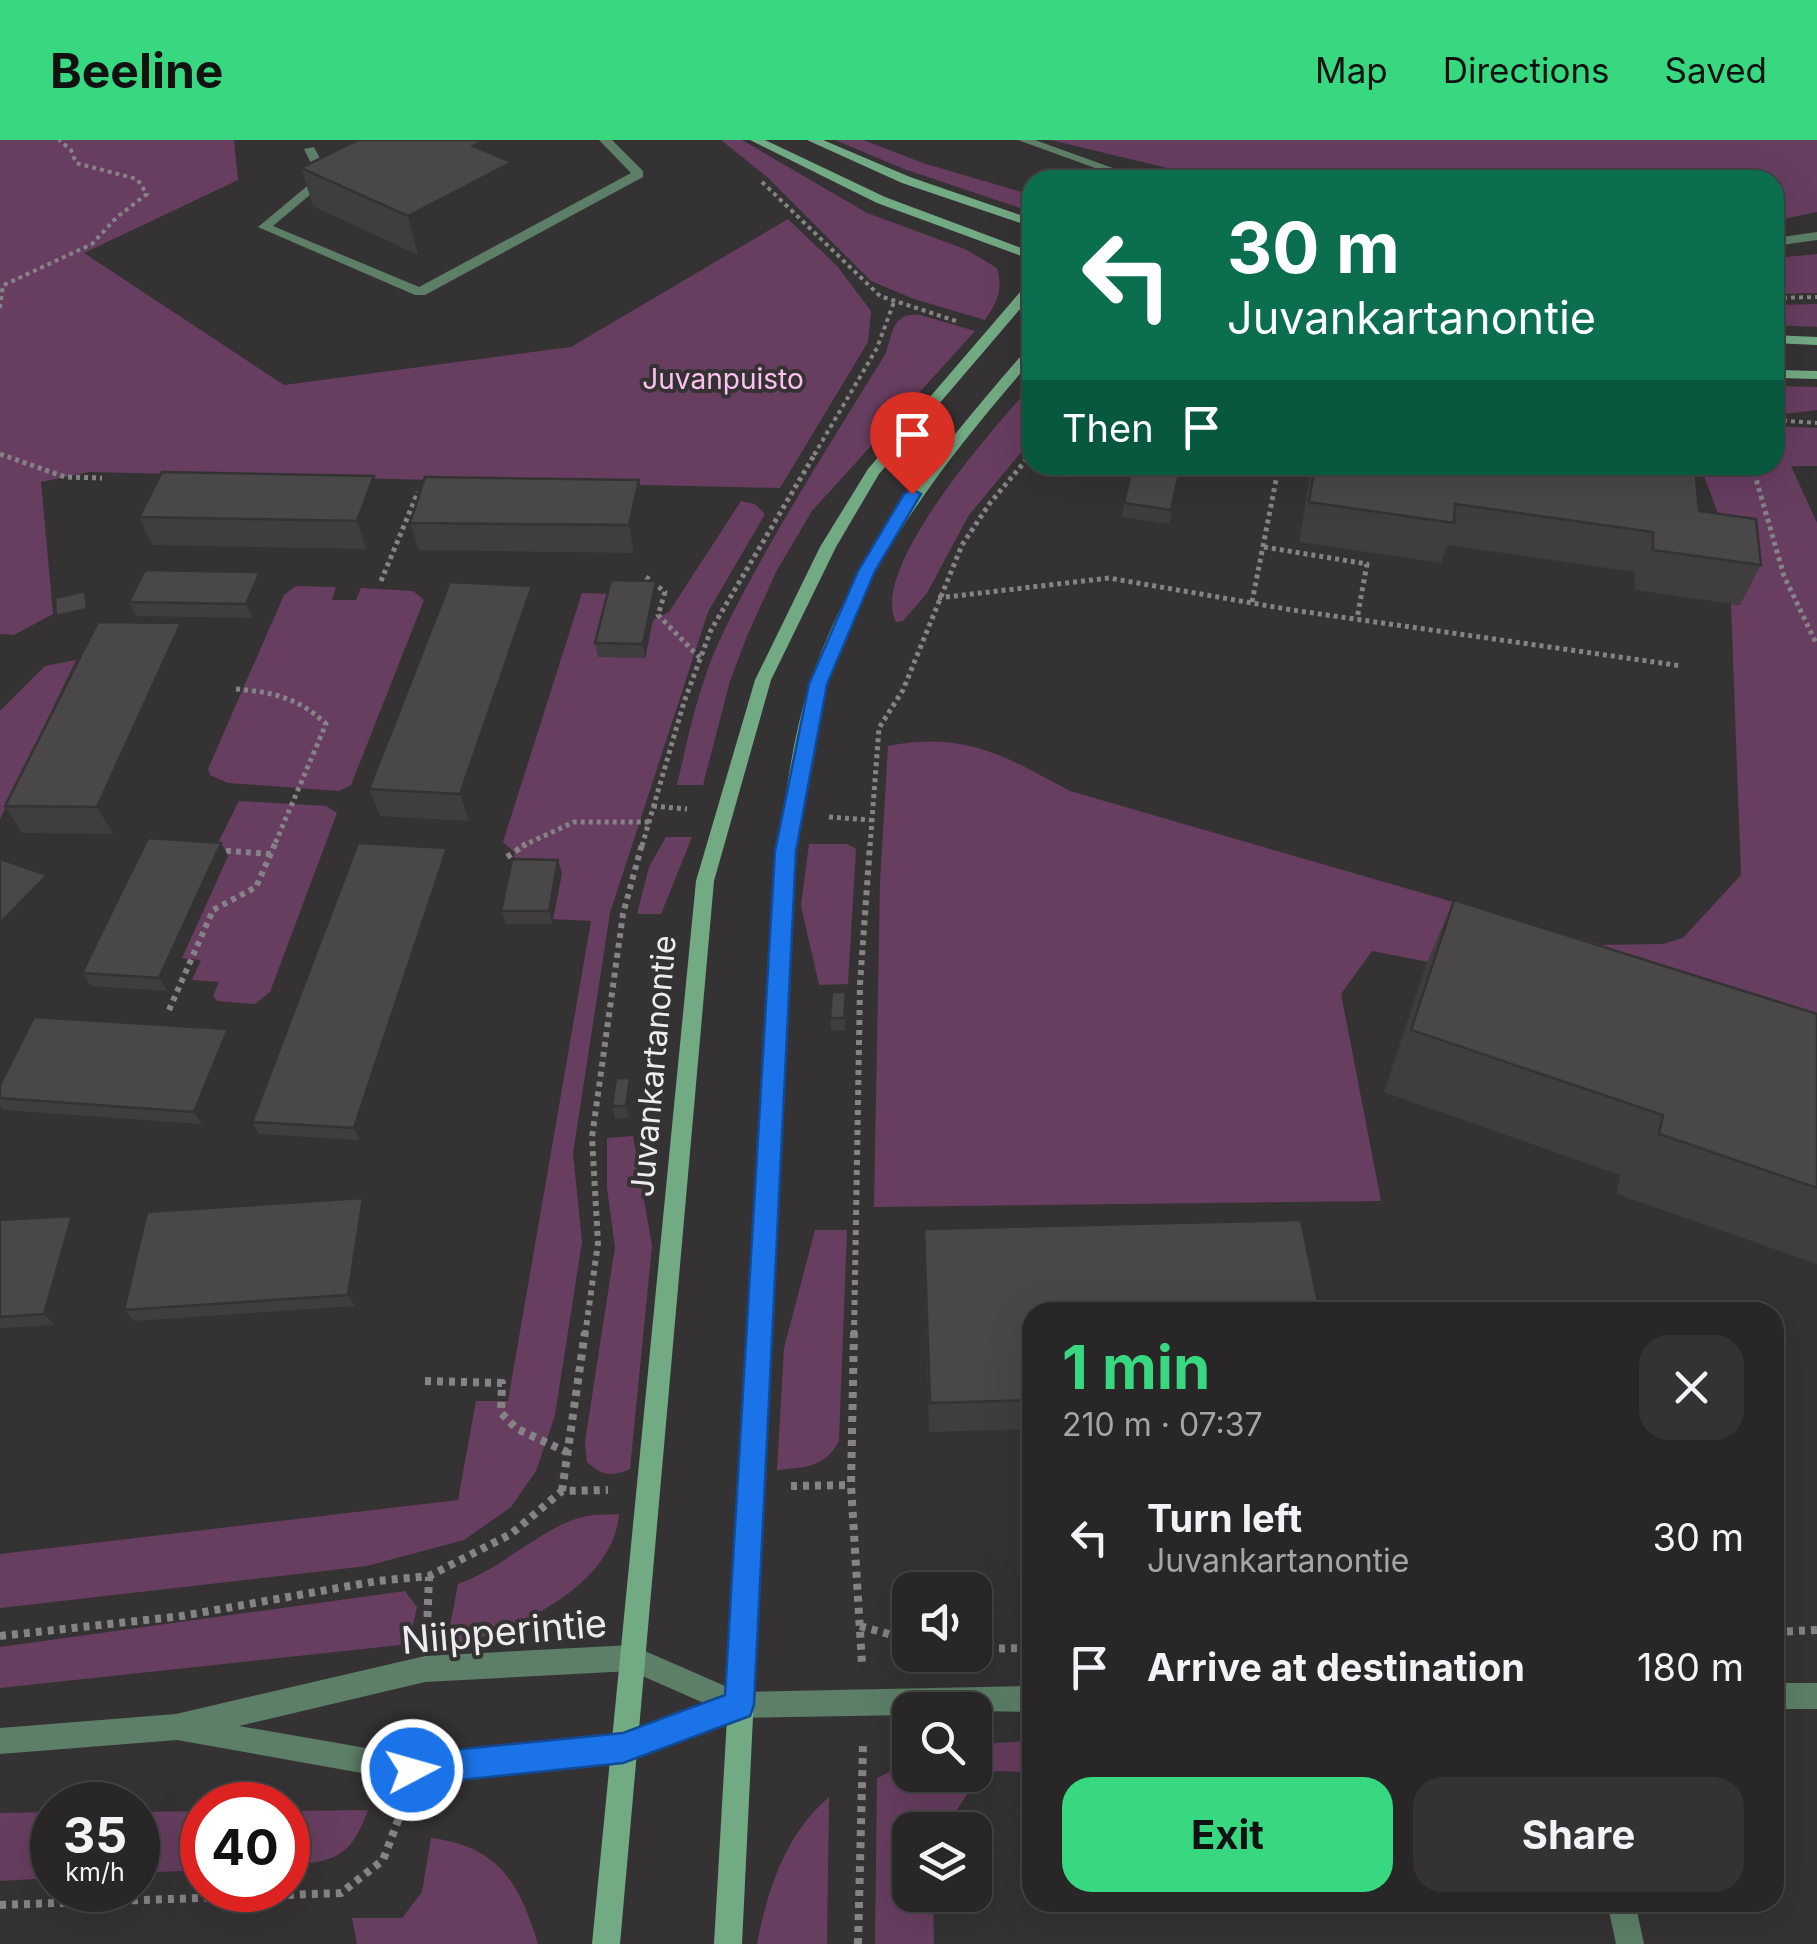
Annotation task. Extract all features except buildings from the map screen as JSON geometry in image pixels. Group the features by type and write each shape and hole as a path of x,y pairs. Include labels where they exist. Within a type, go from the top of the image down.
{"main road":[{"path":"756,140 881,200 1022,252"},
{"path":"813,140 906,180 1022,220"},
{"name":"Juvankartanontie","path":"606,1944 705,881 763,680 828,547 873,472 1022,299"},
{"path":"1784,340 1817,342"},
{"path":"728,1944 786,851 802,755 818,684 866,571 912,494 1022,364"},
{"path":"1784,374 1817,375"}],"street":[{"path":"310,149 324,178 264,227 420,292 639,174 605,140"},
{"path":"1024,140 1111,170"},
{"path":"1784,241 1817,236"},
{"name":"Niipperintie","path":"0,1741 176,1727 425,1669 631,1658 739,1705"},
{"path":"1784,1696 1817,1696"},
{"path":"739,1705 1022,1699"},
{"name":"Niipperintie","path":"176,1727 412,1770 623,1748 739,1705"},
{"path":"1623,1912 1630,1944"}],"path":[{"path":"0,308 2,285 92,244 116,217 147,194 137,179 76,162 71,150 59,140"},
{"path":"750,171 864,284 894,302 974,326"},
{"path":"1784,298 1817,298"},
{"path":"0,1636 182,1616 429,1576 510,1534 562,1490 598,1243 592,1138 623,914 711,630 878,348 894,302"},
{"path":"1784,421 1817,420"},
{"path":"2,453 65,477 102,478"},
{"path":"858,1944 864,1700 851,1485 860,984 879,728 898,704 957,554 999,491 1022,465"},
{"path":"1252,602 1277,475"},
{"path":"1755,475 1784,576 1817,645"},
{"path":"380,581 418,492"},
{"path":"1264,547 1367,564 1357,619"},
{"path":"646,577 664,592 658,615 700,658"},
{"path":"938,598 1109,578 1682,666"},
{"path":"170,1010 213,910 256,887 326,724 306,703 279,692 236,689"},
{"path":"507,857 536,834 560,823 594,817 649,822"},
{"path":"202,849 271,854"},
{"path":"425,1382 502,1383 501,1413 517,1429 567,1452"},
{"path":"860,1626 892,1635"},
{"path":"1784,1632 1817,1630"},
{"path":"992,1649 1022,1648"},
{"path":"0,1906 340,1893 383,1860 398,1831"}],"green space":[{"name":"Juvanpuisto","path":"0,140 234,140 238,180 84,253 284,385 571,347 788,219 837,266 871,311 868,342 780,488 89,472 41,482 53,614 14,635 0,634"},
{"path":"721,140 742,140 867,213 965,249 997,268 998,295 985,320 914,299 871,281 767,177"},
{"path":"835,140 863,140 923,163 1022,192 1022,209 904,169"},
{"path":"1051,140 1817,140 1817,212 1784,219 1784,170 1176,170"},
{"path":"1817,254 1817,293 1784,294 1784,257"},
{"path":"1817,304 1817,327 1784,325 1784,305"},
{"path":"920,315 975,331 812,511 776,572 747,636 730,681 703,785 677,785 708,668 742,595 886,353 899,320"},
{"path":"1784,386 1817,387 1817,410 1784,414"},
{"path":"1022,396 1022,451 969,515 927,593 903,621 896,622 892,598 917,534"},
{"path":"1784,426 1817,428 1817,466 1791,466 1817,523 1817,1081 1439,964 1372,951 1341,994 1381,1201 874,1207 880,883 888,746 915,742 962,744 1004,757 1070,791 1602,945 1663,944 1683,938 1741,875 1731,604 1740,605 1735,560 1704,475 1784,475"},
{"path":"741,501 755,504 765,514 708,612 610,913 573,1153 582,1242 555,1415 536,1471 511,1507 464,1540 367,1566 0,1608 0,1554 458,1500 476,1401 508,1401 591,921 553,919 516,873 514,852 503,842 582,593 613,594 645,658 653,620 669,612"},
{"path":"296,586 336,587 332,600 356,600 361,588 413,591 424,600 351,785 339,791 228,783 210,775 208,769 284,595"},
{"path":"76,660 0,819 0,711 45,666"},
{"path":"239,801 326,806 337,813 270,992 255,1004 217,1001 213,996 219,982 192,980 201,960 181,958 227,857 212,855"},
{"path":"666,837 692,837 661,914 637,914 649,867"},
{"path":"809,844 847,844 856,849 848,984 819,985 801,906"},
{"path":"633,1136 652,1246 630,1469 607,1474 587,1462 585,1442 615,1247 607,1188 607,1138"},
{"path":"815,1230 847,1230 839,1441 820,1461 777,1470 784,1348"},
{"path":"619,1514 612,1541 578,1585 527,1619 446,1647 458,1584 571,1521 590,1515"},
{"path":"405,1591 417,1607 409,1644 0,1688 0,1647"},
{"path":"1022,1742 1022,1772 992,1771 992,1743"},
{"path":"892,1771 892,1792 969,1792 955,1812 892,1812 892,1912 933,1912 934,1944 875,1944 877,1778"},
{"path":"829,1797 827,1944 757,1944 767,1903 790,1845"},
{"path":"368,1810 348,1847 329,1859 310,1863 310,1811"},
{"path":"180,1811 180,1871 160,1872 160,1812"},
{"path":"30,1812 30,1879 0,1881 0,1813"},
{"path":"431,1838 474,1850 503,1871 523,1903 538,1944 357,1944 352,1918 402,1918 422,1892"}],"route":[{"path":"412,1770 623,1748 739,1705 786,851 818,684 866,571 912,494"}]}
